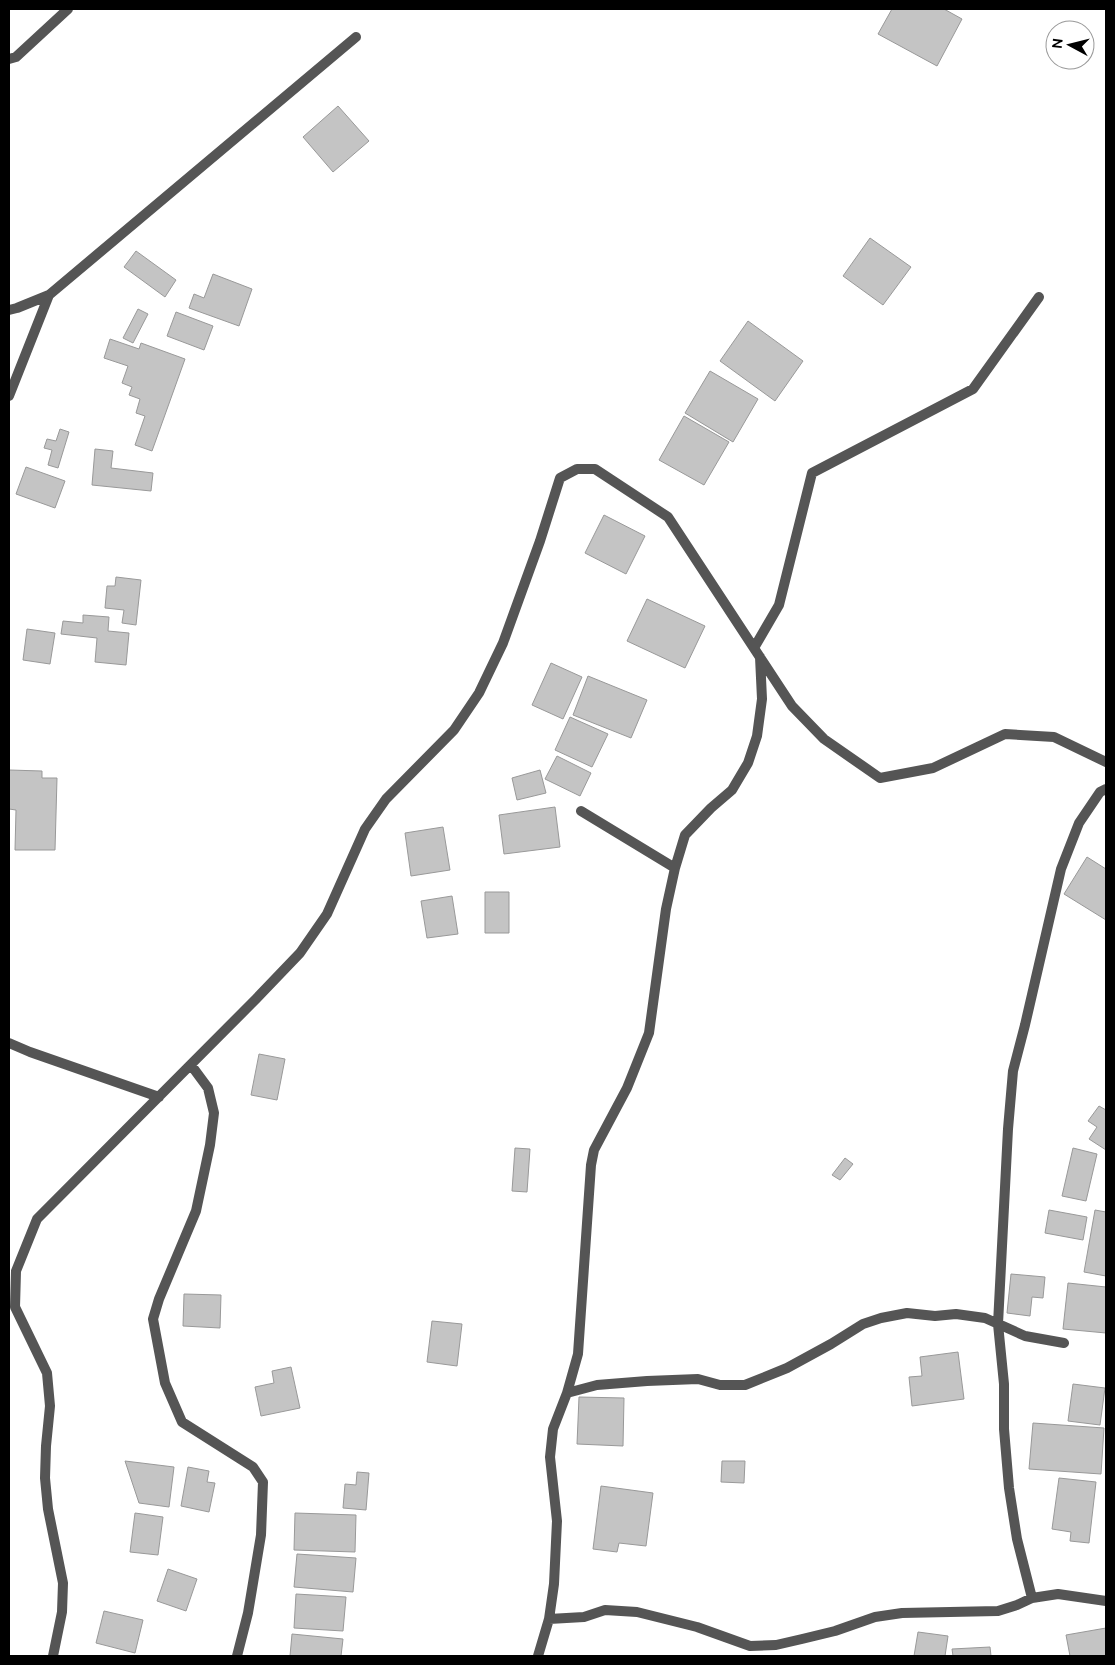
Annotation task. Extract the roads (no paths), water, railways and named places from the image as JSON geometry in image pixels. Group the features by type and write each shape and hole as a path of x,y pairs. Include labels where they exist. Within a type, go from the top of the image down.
{"street":[{"path":"9,58 16,57 68,9"},
{"path":"9,310 49,296 356,37"},
{"path":"9,396 49,296"},
{"path":"538,1656 549,1619 554,1584 557,1521 550,1458 553,1429 567,1393 578,1354 591,1165 594,1150 628,1088 649,1033 666,909 685,834 732,790 748,763 757,736 762,699 757,652 779,605 812,472 973,389 1039,297"},
{"path":"53,1656 62,1612 63,1583 48,1509 45,1478 50,1406 47,1373 15,1307 16,1271 36,1219 191,1065 300,953 328,914 365,829 386,799 454,730 480,693 504,643 560,478 577,469 596,469 668,517 792,706 824,739 880,778 933,768 1005,734 1054,737 1106,762"},
{"path":"1032,1598 1017,1539 1009,1488 1004,1429 1004,1384 998,1324 1008,1129 1013,1071 1026,1025 1061,869 1080,823 1100,792 1106,789"},
{"path":"581,811 675,868"},
{"path":"9,1043 159,1097"},
{"path":"191,1065 208,1088 214,1113 210,1145 196,1211 159,1299 153,1320 164,1384 182,1422 253,1467 263,1482 261,1535 248,1614 237,1656"},
{"path":"567,1393 597,1386 647,1381 698,1379 720,1385 745,1384 787,1368 863,1324 907,1313 935,1316 956,1314 985,1318 1025,1336 1064,1343"},
{"path":"549,1619 584,1617 605,1610 637,1612 688,1625 750,1646 759,1646 776,1645 818,1635 875,1617 902,1614 998,1611 1032,1598 1058,1594 1106,1601"}]}
